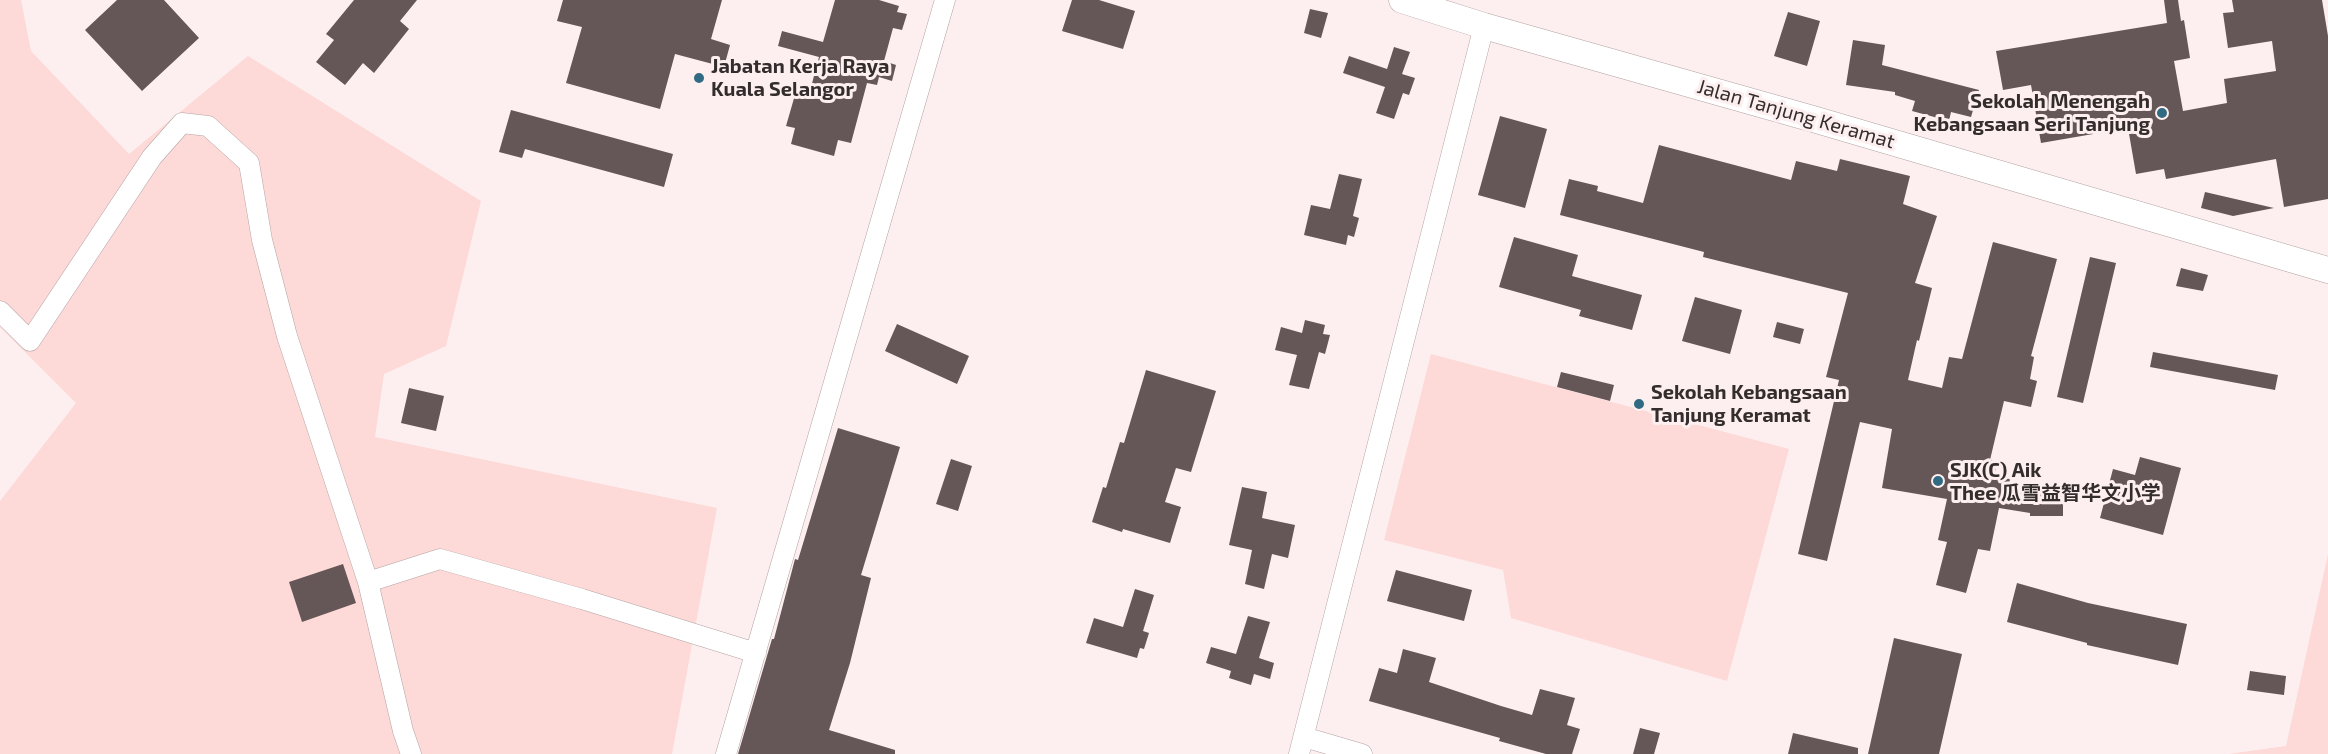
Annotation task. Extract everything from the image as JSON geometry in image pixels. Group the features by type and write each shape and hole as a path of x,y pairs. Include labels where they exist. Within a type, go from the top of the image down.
{"street":[{"path":"726,754 945,0"},
{"name":"Jalan Tanjung Keramat","path":"1410,1 1484,26 1628,65 2328,270"},
{"path":"1362,754 1302,746 1484,26"},
{"path":"0,311 30,341 152,157 182,123 208,126 249,163 262,240 286,336 368,582 403,731 411,754"},
{"path":"368,582 440,560 582,599 756,653"}],"shaded area":[{"path":"0,0 21,0 31,51 129,154 248,56 481,201 446,346 384,374 375,437 717,508 672,754 0,754 0,501 76,403 0,327"},
{"path":"1431,354 1789,449 1727,681 1511,618 1503,570 1384,540"},
{"path":"2328,554 2328,754 2228,754 2286,746"}],"building":[{"path":"117,0 164,0 199,38 142,91 85,30"},
{"path":"354,0 417,0 400,21 409,29 374,73 363,63 345,85 316,62 334,40 326,34"},
{"path":"563,0 722,0 711,39 730,45 724,67 675,54 660,109 566,83 582,27 557,21"},
{"path":"835,0 879,0 899,6 897,12 907,14 902,30 893,28 884,61 896,65 892,81 879,77 877,85 867,83 851,143 838,140 834,156 791,144 795,128 786,126 797,88 810,91 819,57 778,46 782,31 823,42"},
{"path":"1072,0 1099,0 1135,11 1123,49 1062,31"},
{"path":"2164,0 2178,0 2181,21 2184,20 2190,58 2174,61 2183,111 2227,103 2224,79 2276,71 2272,41 2228,48 2223,13 2234,12 2232,0 2322,0 2328,36 2328,199 2284,207 2276,159 2166,179 2164,169 2136,174 2128,128 2041,143 2031,85 2003,90 1996,51 2167,23"},
{"path":"1310,9 1328,13 1321,38 1304,33"},
{"path":"1788,12 1820,21 1807,66 1774,56"},
{"path":"1853,40 1885,45 1882,65 1979,90 1971,117 1951,112 1949,121 1912,111 1915,101 1895,95 1895,92 1846,85"},
{"path":"1394,47 1410,52 1402,74 1415,78 1409,95 1403,93 1394,119 1376,113 1385,87 1343,73 1349,56 1387,69"},
{"path":"511,110 673,154 664,187 525,149 522,158 499,152"},
{"path":"1500,116 1547,129 1525,208 1478,195"},
{"path":"1659,145 1791,180 1796,161 1837,171 1840,159 1910,176 1903,204 1937,216 1915,283 1932,288 1908,380 1942,388 1949,357 1962,359 1993,242 2057,259 2031,356 2034,357 2030,379 2037,381 2031,407 2004,401 1990,460 1997,462 1994,477 2010,479 2008,491 2063,492 2063,516 2030,516 2030,513 1999,508 1990,551 1978,549 1966,593 1936,585 1947,542 1938,540 1947,499 1882,488 1892,429 1860,422 1827,561 1798,554 1839,380 1826,377 1848,293 1703,257 1704,252 1560,215 1569,179 1598,186 1597,191 1643,203"},
{"path":"1339,174 1362,179 1353,216 1359,218 1354,237 1348,235 1346,245 1304,235 1311,205 1330,209"},
{"path":"2205,192 2274,208 2233,216 2201,208"},
{"path":"1514,237 1578,255 1572,276 1642,295 1632,330 1579,316 1581,310 1499,287"},
{"path":"2090,257 2116,263 2083,403 2057,397"},
{"path":"2181,268 2208,275 2203,291 2176,286"},
{"path":"1695,297 1742,310 1730,354 1682,341"},
{"path":"1305,320 1325,325 1323,334 1330,335 1325,354 1319,352 1309,389 1289,385 1297,355 1275,350 1281,327 1302,333"},
{"path":"1777,322 1804,329 1800,344 1773,337"},
{"path":"897,324 969,356 957,384 885,351"},
{"path":"2153,352 2278,375 2275,390 2150,367"},
{"path":"1146,370 1216,391 1191,472 1176,468 1165,502 1181,507 1170,543 1123,529 1122,532 1092,522 1103,487 1106,488 1120,442 1124,443"},
{"path":"1561,372 1614,385 1610,401 1557,387"},
{"path":"409,388 444,396 436,431 401,423"},
{"path":"838,428 900,447 861,575 871,578 850,663 829,730 895,750 895,754 738,754 772,639 774,639 795,559 798,560"},
{"path":"2140,457 2181,468 2163,535 2100,518 2113,469 2135,475"},
{"path":"951,459 972,466 958,511 936,504"},
{"path":"1242,487 1267,492 1262,518 1295,525 1288,558 1272,554 1264,589 1245,584 1252,550 1229,545"},
{"path":"343,564 356,603 302,622 289,582"},
{"path":"1396,570 1472,590 1464,621 1387,601"},
{"path":"2017,583 2088,603 2187,624 2178,665 2087,645 2087,643 2007,622"},
{"path":"1135,589 1154,595 1143,631 1149,633 1144,649 1140,648 1137,658 1086,643 1094,618 1123,627"},
{"path":"1248,616 1270,622 1259,658 1274,663 1270,679 1254,674 1251,685 1229,678 1231,671 1206,663 1211,647 1236,654"},
{"path":"1894,638 1962,654 1939,754 1868,754"},
{"path":"1403,649 1436,658 1429,682 1532,715 1540,689 1575,698 1567,725 1580,729 1572,754 1546,754 1499,741 1500,738 1369,701 1379,668 1397,673"},
{"path":"2250,671 2286,676 2284,695 2247,690"},
{"path":"1640,728 1660,733 1654,754 1633,754"},
{"path":"1793,733 1858,748 1858,754 1788,754"}],"place":[{"name":"Jabatan Kerja Raya Kuala Selangor","path":"699,78"},
{"name":"Sekolah Menengah Kebangsaan Seri Tanjung","path":"2162,113"},
{"name":"Sekolah Kebangsaan Tanjung Keramat","path":"1639,404"},
{"name":"SJK(C) Aik Thee 瓜雪益智华文小学","path":"1938,481"}]}
